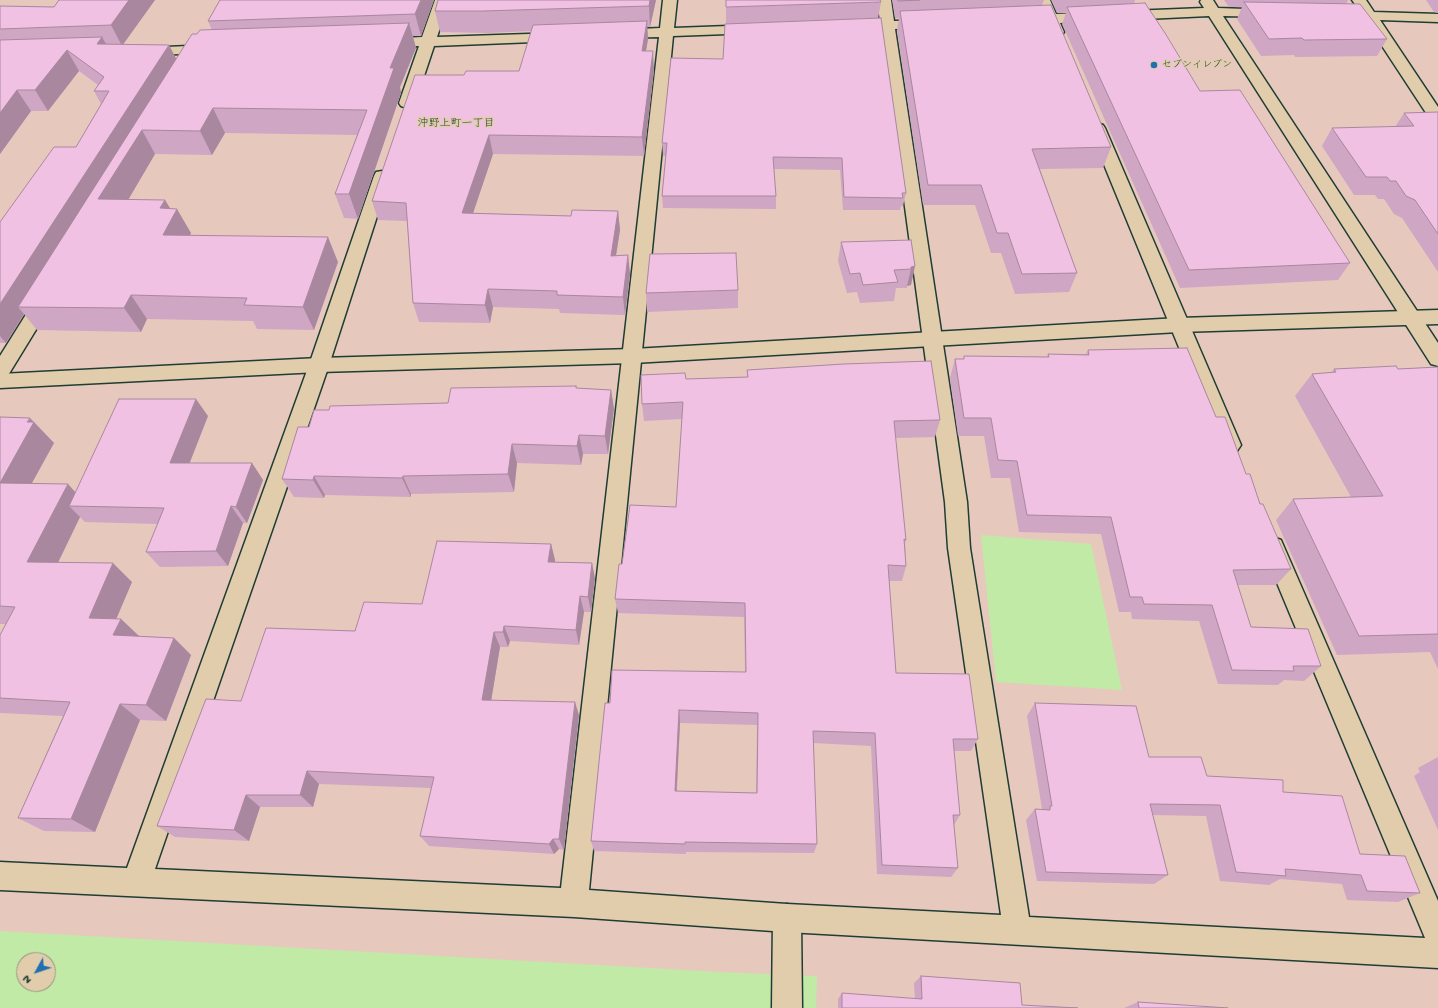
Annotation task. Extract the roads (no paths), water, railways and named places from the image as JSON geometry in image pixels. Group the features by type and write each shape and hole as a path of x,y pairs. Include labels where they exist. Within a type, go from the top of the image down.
{"street":[{"path":"399,125 442,0"},
{"path":"574,903 670,0"},
{"path":"884,0 956,502 960,556 1017,929"},
{"path":"1043,0 1064,48"},
{"path":"1359,0 1438,119"},
{"path":"1209,6 1438,359"},
{"path":"1012,21 1209,6 1284,14"},
{"path":"1323,15 1438,18"},
{"path":"840,27 942,23"},
{"path":"603,35 769,29"},
{"path":"196,56 211,31"},
{"path":"372,44 571,36"},
{"path":"128,52 196,56 223,49"},
{"path":"1091,114 1238,465"},
{"path":"136,883 319,365 389,155"},
{"path":"0,372 54,285"},
{"path":"0,381 319,365 633,356 1179,325 1438,317"},
{"path":"1263,524 1438,936"},
{"path":"0,876 574,903 787,918 1017,929 1438,953"},
{"path":"787,918 787,1008"}],"place":[{"name":"セブンイレブン","path":"1154,65"}],"district":[{"name":"沖野上町一丁目","path":"456,124"}]}
